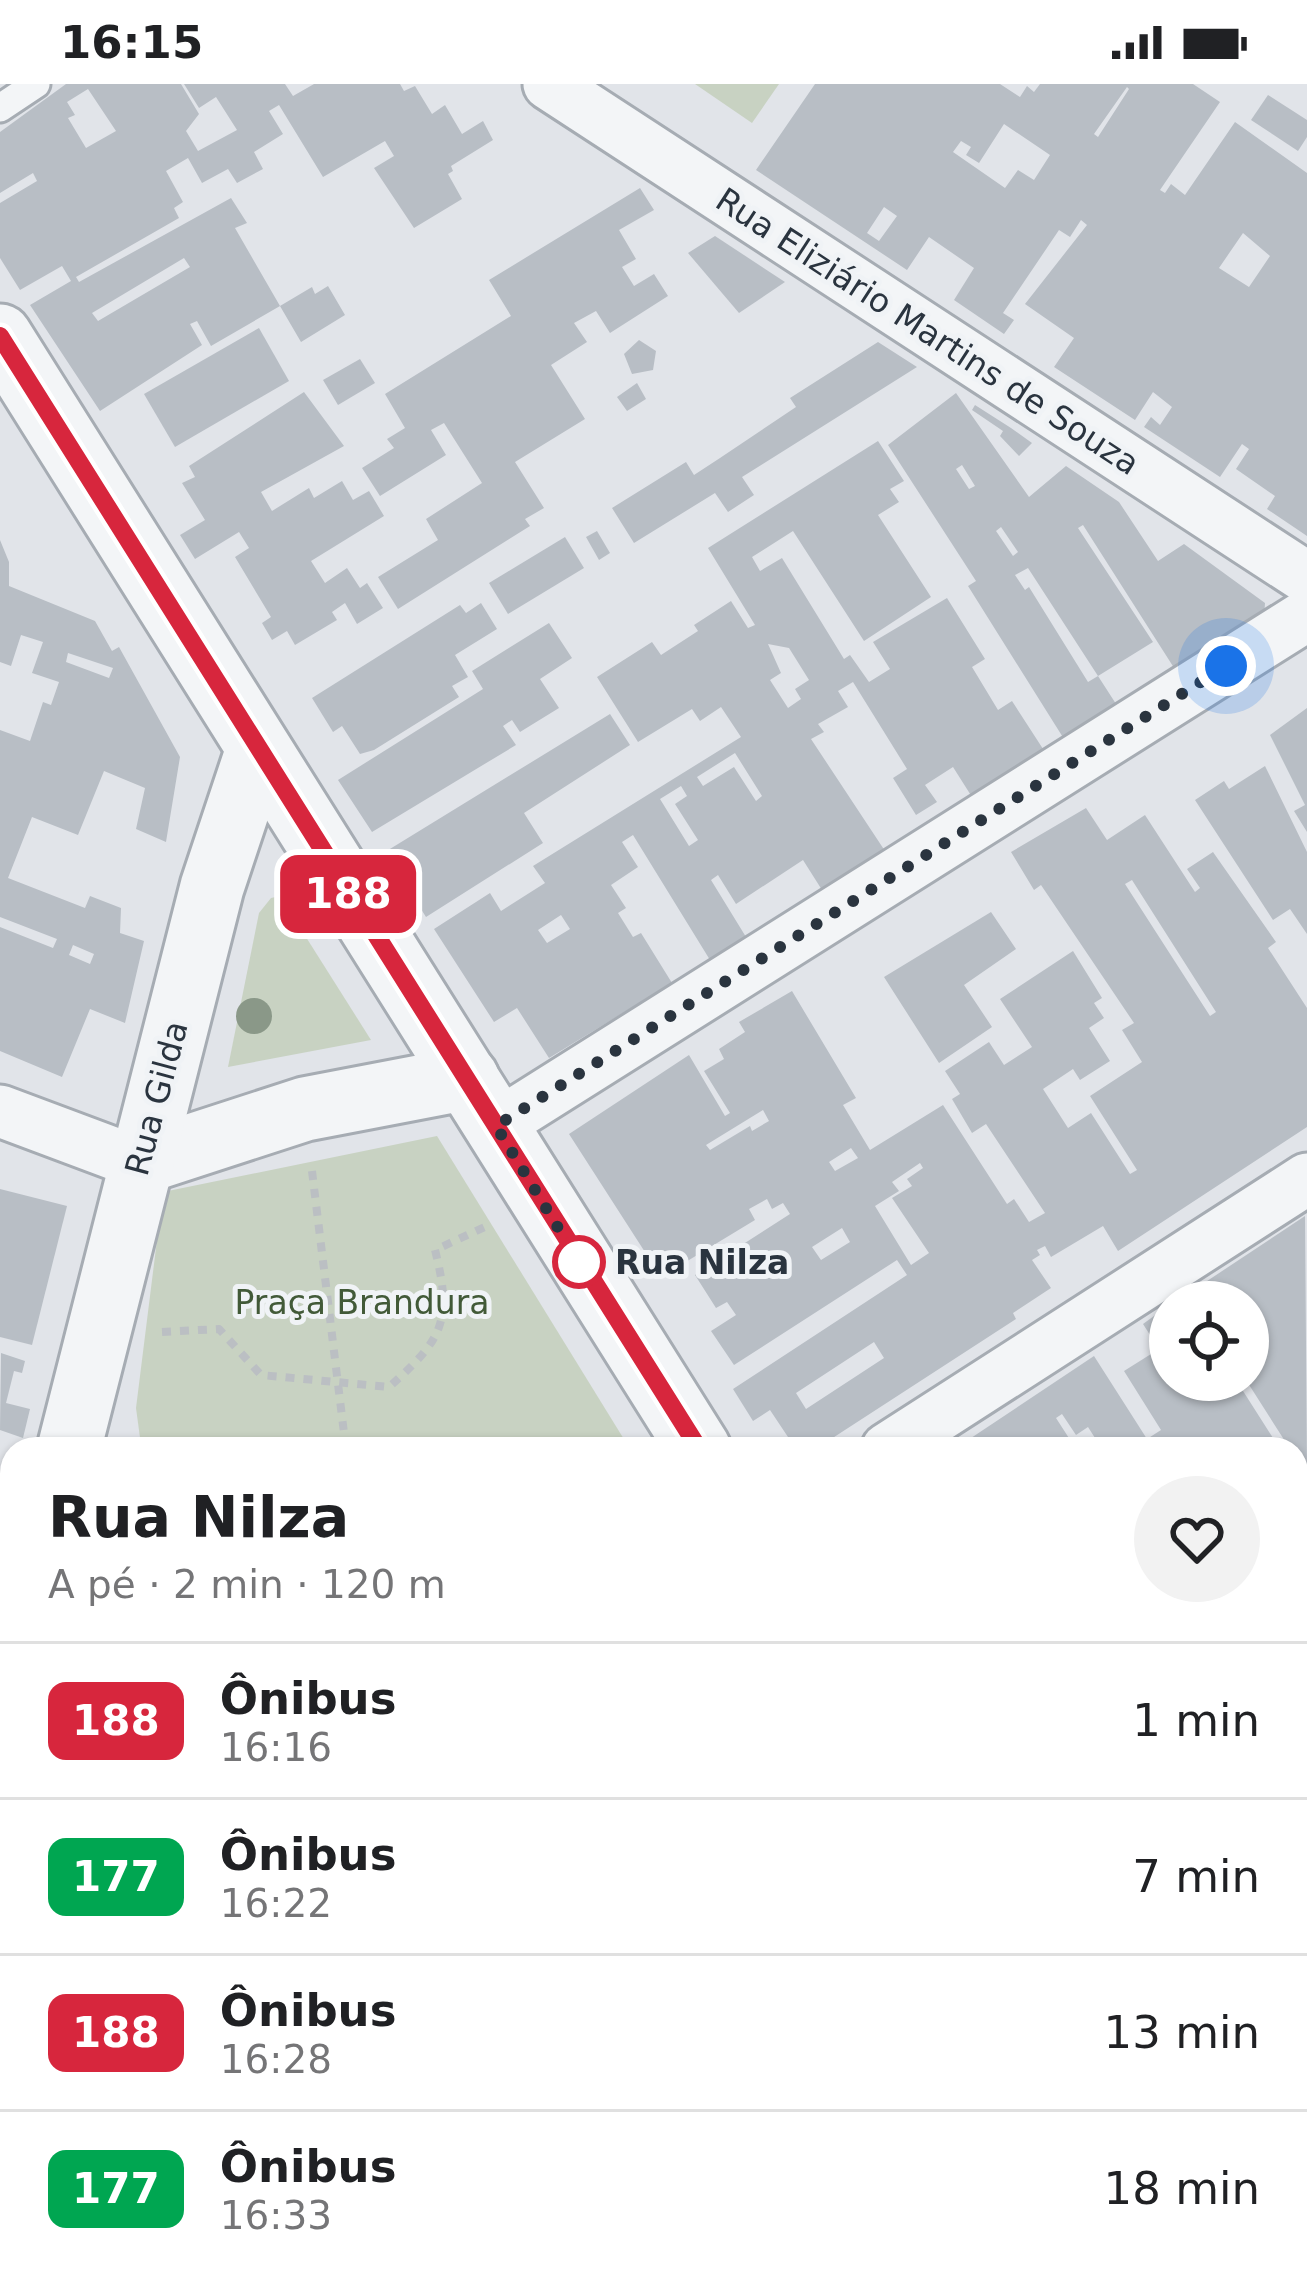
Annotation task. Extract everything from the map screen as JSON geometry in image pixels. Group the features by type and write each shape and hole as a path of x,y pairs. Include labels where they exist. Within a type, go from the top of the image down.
{"street":[{"name":"Rua Eliziário Martins de Souza","path":"549,84 1307,578"},
{"path":"0,336 691,1437"},
{"path":"0,1111 139,1162 305,1109 481,1102 1307,615"},
{"name":"Rua Gilda","path":"72,1437 212,887 257,752"},
{"path":"906,1437 1307,1179"}],"lane":[{"path":"0,108 37,84"}],"path":[{"path":"305,1109 344,1433"},
{"path":"94,1336 219,1329 261,1375 389,1387 427,1354 448,1300 435,1250 540,1201"}],"green space":[{"path":"695,84 779,84 752,123"},
{"path":"280,896 371,1040 228,1067 259,913 271,898"},
{"name":"Praça Brandura","path":"437,1136 623,1437 140,1437 136,1408 163,1192"}],"building":[{"path":"66,84 181,84 199,114 186,131 198,151 237,130 216,97 199,108 184,84 285,84 293,96 314,84 400,84 404,91 415,86 432,114 445,105 462,134 483,121 493,140 451,166 453,171 448,174 462,199 414,228 374,168 394,156 385,141 323,177 279,105 269,111 283,134 254,152 263,169 237,183 228,169 202,183 188,158 166,171 183,202 174,208 179,218 76,277 79,282 231,198 247,223 235,228 280,306 211,346 197,321 190,324 202,345 100,411 30,305 71,281 62,266 20,290 0,258 0,203 37,181 33,173 0,193 0,132","holes":["88,89 116,131 86,148 68,118 75,115 67,102","184,258 190,267 98,321 92,313"]},
{"path":"815,84 1000,84 1020,97 1027,86 1034,92 1040,84 1193,84 1220,102 1160,190 1165,193 1171,184 1185,195 1235,122 1307,173 1307,536 1267,509 1275,496 1236,469 1249,449 1242,444 1220,477 1144,427 1151,417 1160,425 1172,407 1153,392 1135,420 1054,367 1074,338 1025,304 1087,225 1081,220 1070,237 1059,230 1003,313 1014,320 1004,334 954,300 974,268 929,237 907,270 756,170","holes":["1127,87 1098,137 1094,134","1004,124 1050,155 1034,180 1018,170 1005,188 953,152 961,141 971,147 966,155 979,163","884,207 897,216 879,241 867,233","1243,233 1270,256 1249,287 1219,268"]},
{"path":"1268,95 1307,120 1307,137 1298,151 1251,120"},
{"path":"640,188 654,210 619,230 636,259 622,267 634,286 654,274 668,296 610,333 596,311 574,323 587,342 551,365 585,419 515,462 544,508 525,519 530,526 398,609 378,577 438,540 426,519 482,483 444,423 431,430 446,455 380,496 362,468 394,448 387,439 405,428 385,394 511,316 489,280"},
{"path":"715,236 785,282 739,313 688,253"},
{"path":"328,286 345,315 301,342 280,306 312,287 315,294"},
{"path":"259,328 289,381 175,447 144,394"},
{"path":"639,340 656,351 653,370 632,374 624,354"},
{"path":"878,342 917,367 742,477 754,495 728,512 715,493 634,543 612,508 686,462 694,475 796,407 790,398"},
{"path":"360,359 375,383 338,405 323,380"},
{"path":"637,383 646,399 627,411 617,397"},
{"path":"304,392 344,446 261,492 272,511 309,488 314,498 342,481 353,500 369,491 384,516 311,561 325,583 347,568 360,588 367,583 383,608 357,624 345,603 332,612 337,620 295,645 287,631 272,640 262,623 271,617 235,557 249,548 239,532 195,559 180,535 205,520 182,483 195,477 189,466"},
{"path":"956,393 1029,497 1066,466 1119,502 1158,561 1184,544 1265,603 1264,618 1176,671 1083,525 1078,528 1153,642 1098,676 1118,707 1064,739 968,586 976,581 888,445","holes":["962,465 975,486 969,489 956,469","1001,527 1018,552 1013,556 996,531","1028,568 1098,676 1088,682 1029,587 1025,590 1015,575"]},
{"path":"975,405 1032,443 1019,456 1000,436 1003,431 972,410"},
{"path":"878,441 904,481 890,489 899,502 878,515 931,597 864,641 793,531 752,557 760,571 782,558 844,659 850,655 869,682 890,669 873,642 947,598 985,659 972,667 998,710 1012,701 1045,752 972,797 953,767 925,785 937,802 916,815 893,778 907,769 853,682 838,691 848,707 818,724 824,732 811,739 885,851 822,890 803,860 736,904 718,875 711,880 746,937 710,960 633,835 622,842 638,867 611,885 626,908 618,913 633,937 641,933 672,983 549,1058 517,1008 494,1022 434,929 490,893 501,911 545,883 533,866 741,737 721,707 700,721 692,709 638,742 597,677 652,642 661,655 731,601 748,628 755,625 708,548","holes":["768,644 789,648 809,680 795,689 801,699 788,708 770,680 781,673","735,753 762,796 756,801 734,767 703,786 697,777","681,786 687,796 675,804 698,840 689,846 660,799","561,915 570,929 547,943 538,930"]},
{"path":"597,531 610,553 599,560 586,537"},
{"path":"565,537 584,568 508,614 489,583"},
{"path":"0,540 9,562 9,586 95,621 112,651 119,647 180,757 166,842 136,829 145,788 104,771 78,835 32,817 8,878 85,908 90,896 121,908 120,933 144,941 125,1023 90,1009 62,1077 0,1051 0,927 53,948 57,939 0,917 0,730 30,741 43,702 51,705 59,682 32,673 43,642 21,635 11,666 0,662","holes":["68,653 113,668 109,678 66,662","73,945 94,954 90,964 69,955"]},
{"path":"481,603 497,629 455,655 468,677 452,686 459,697 360,754 342,726 333,732 312,698 460,605 466,613"},
{"path":"549,623 572,658 540,679 559,708 520,732 512,720 503,726 516,745 372,832 338,780 483,689 472,671"},
{"path":"1307,708 1307,832 1294,811 1305,805 1270,735"},
{"path":"610,714 630,745 524,813 543,843 426,917 385,852"},
{"path":"1265,766 1307,852 1307,934 1290,909 1273,920 1195,800 1224,781 1229,789"},
{"path":"1086,808 1107,840 1145,815 1195,892 1200,888 1187,869 1213,852 1276,942 1268,948 1307,1008 1307,1127 1118,1251 1103,1226 1051,1257 1045,1246 1037,1250 1040,1255 1032,1260 1051,1288 1013,1313 1016,1319 834,1437 788,1437 770,1410 753,1421 733,1389 907,1275 897,1260 734,1365 711,1331 736,1315 727,1302 716,1308 695,1275 790,1214 783,1203 772,1209 767,1199 749,1209 755,1220 661,1277 569,1134 689,1055 725,1116 730,1113 704,1071 724,1059 719,1049 745,1032 739,1022 792,991 856,1098 843,1105 870,1150 943,1105 1007,1204 1014,1199 1029,1222 1045,1213 986,1124 972,1133 952,1099 960,1094 945,1071 989,1042 1004,1065 1032,1047 1000,999 1073,951 1102,998 1094,1003 1104,1018 1089,1028 1110,1061 1080,1080 1073,1069 1043,1089 1068,1128 1091,1113 1130,1174 1137,1170 1090,1096 1142,1062 1122,1030 1134,1023 1041,885 1034,890 1011,852","holes":["1132,880 1216,1012 1210,1016 1125,884","763,1110 769,1121 752,1131 750,1126 710,1150 706,1145","851,1148 858,1158 835,1171 829,1162","920,1163 923,1168 907,1179 912,1186 892,1198 929,1253 911,1265 875,1206 899,1191 892,1182","842,1228 850,1242 821,1260 812,1247","874,1342 884,1358 806,1409 796,1393"]},
{"path":"991,912 1016,949 964,985 992,1027 939,1063 884,977"},
{"path":"0,1189 67,1206 32,1345 0,1337"},
{"path":"1305,1216 1307,1437 1282,1437 1259,1401 1269,1401 1269,1281 1207,1281"},
{"path":"1,1353 25,1361 22,1373 14,1371 6,1403 30,1409 23,1437 0,1430"},
{"path":"1149,1355 1149,1401 1249,1401 1272,1437 1150,1437 1161,1430 1124,1371"},
{"path":"1094,1356 1146,1437 1094,1437 1088,1427 1076,1435 1062,1414 1056,1418 1068,1437 972,1437"}],"bus line":[{"name":"188","path":"0,336 691,1437"}],"place":[{"name":"Rua Nilza","path":"579,1262"}],"route":[{"path":"579,1262 585,1272 496,1126 1226,666"}]}
